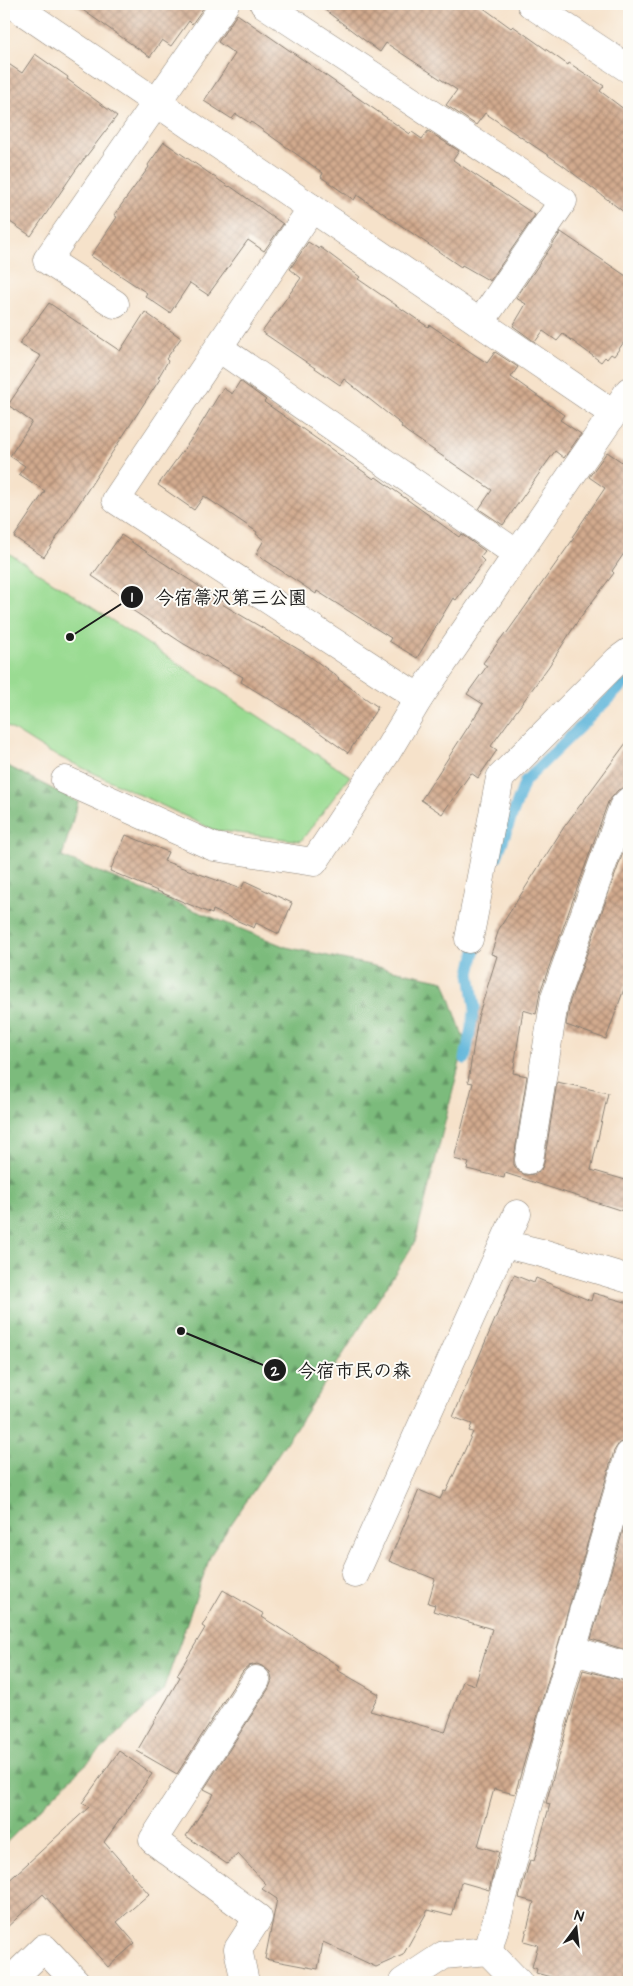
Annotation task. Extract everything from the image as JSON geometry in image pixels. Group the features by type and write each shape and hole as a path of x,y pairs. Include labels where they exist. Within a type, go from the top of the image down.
{"street":[{"path":"12,4 614,414"},
{"path":"115,304 47,260 225,4"},
{"path":"264,4 563,201 480,323"},
{"path":"531,4 629,69"},
{"path":"312,208 116,500 419,698"},
{"path":"219,348 517,554"},
{"path":"65,780 214,847 314,862 385,755 419,698 629,391"},
{"path":"469,939 500,778 618,660 629,652"},
{"path":"529,1160 555,997 623,807 629,801"},
{"path":"355,1574 517,1214"},
{"path":"504,1244 542,1253 618,1276"},
{"path":"488,1951 572,1650 629,1455"},
{"path":"572,1650 629,1666"},
{"path":"245,1982 238,1949 258,1918 153,1840 256,1680"},
{"path":"10,1982 44,1948 76,1982"},
{"path":"406,1982 444,1955 488,1951"},
{"path":"488,1951 518,1982"}],"green space":[{"path":"4,550 350,776 301,841 214,830 47,751 4,724"},
{"path":"4,764 78,802 62,857 286,947 444,981 465,1042 415,1242 301,1420 211,1554 163,1691 4,1845"}],"building":[{"path":"74,4 206,4 192,24 189,21 171,46 162,40 150,57"},
{"path":"317,4 478,4 511,28 513,26 568,65 569,63 604,86 600,91 629,113 629,216 561,164 485,113 476,125 446,105 457,90 386,43 380,52"},
{"path":"237,14 410,134 412,132 422,139 428,131 459,151 453,160 535,215 490,281 462,265 461,267 357,195 354,200 321,177 323,173 251,122 236,114 232,119 204,101 235,54 218,42"},
{"path":"35,54 68,77 67,79 117,116 75,171 31,236 4,218 4,61 22,73"},
{"path":"164,142 283,224 264,251 248,240 208,295 190,283 170,313 145,296 147,293 91,256 117,217 114,215 149,167 148,165"},
{"path":"561,232 629,278 629,335 614,356 611,354 601,362 563,334 557,341 543,331 535,342 513,326 526,304 516,298"},
{"path":"308,242 319,249 320,247 360,277 358,279 428,327 430,325 487,363 495,352 518,367 511,377 564,415 560,420 581,434 564,458 555,451 503,525 479,509 492,490 407,432 401,427 402,425 344,379 340,385 262,332 301,278 290,269"},
{"path":"49,303 120,351 145,312 181,338 166,359 168,361 158,378 160,379 44,557 14,537 45,491 19,474 25,466 10,456 32,422 8,405 41,356 19,344"},
{"path":"240,381 266,400 264,402 374,479 376,477 459,537 461,534 485,551 480,557 484,561 456,600 453,598 417,658 389,641 391,638 317,591 316,594 256,554 264,540 256,534 257,532 204,496 194,510 158,485 195,434 223,388 232,394"},
{"path":"629,451 629,546 612,571 614,573 579,619 549,666 491,746 497,750 478,778 471,773 442,814 421,800 483,704 467,694 487,666 483,663 506,634 574,538 572,537 605,488 589,477 607,452 622,462"},
{"path":"121,535 223,602 222,604 308,655 378,707 348,753 294,714 241,682 243,677 184,644 129,608 132,603 92,576"},
{"path":"629,739 629,786 618,790 608,802 540,992 536,1014 523,1010 513,1073 527,1076 514,1158 514,1165 519,1172 526,1175 535,1174 541,1170 544,1163 557,1082 608,1093 591,1170 629,1181 629,1213 505,1173 504,1178 467,1169 469,1163 454,1159 473,1083 468,1082 478,1017 497,956 491,954 499,929 564,827"},
{"path":"126,835 168,852 164,861 241,889 245,881 292,903 279,934 256,923 254,928 213,910 212,914 110,871"},
{"path":"629,836 629,975 606,1039 566,1025 570,1001"},
{"path":"514,1275 534,1283 536,1278 591,1301 593,1293 629,1303 629,1440 619,1443 614,1451 515,1794 494,1789 478,1846 499,1852 489,1890 461,1882 452,1916 428,1910 403,1955 376,1967 323,1942 318,1969 265,1959 277,1899 262,1889 266,1884 238,1854 227,1864 186,1836 214,1794 204,1789 269,1688 272,1680 270,1672 257,1664 249,1666 243,1671 177,1774 137,1751 180,1677 177,1675 205,1628 202,1626 223,1590 264,1614 262,1617 339,1666 337,1670 379,1694 370,1711 445,1732 463,1681 475,1685 492,1629 433,1611 435,1605 428,1603 435,1579 389,1561 419,1490 440,1499 444,1491 446,1492 473,1432 469,1431 472,1424 453,1417"},
{"path":"629,1510 629,1651 591,1639"},
{"path":"583,1670 629,1682 629,1982 569,1982 536,1973 537,1969 532,1967 538,1945 524,1941 534,1902 519,1898 530,1860 534,1861 550,1804 546,1803"},
{"path":"119,1751 152,1774 104,1842 149,1894 117,1922 135,1943 108,1967 43,1894 4,1930 4,1885 89,1807 82,1803"}],"waterway":[{"path":"497,857 525,781 629,679"},
{"path":"465,1059 475,1008 470,973 478,938"}],"place":[{"name":"今宿箒沢第三公園","path":"70,637"},
{"name":"今宿市民の森","path":"181,1331"}]}
